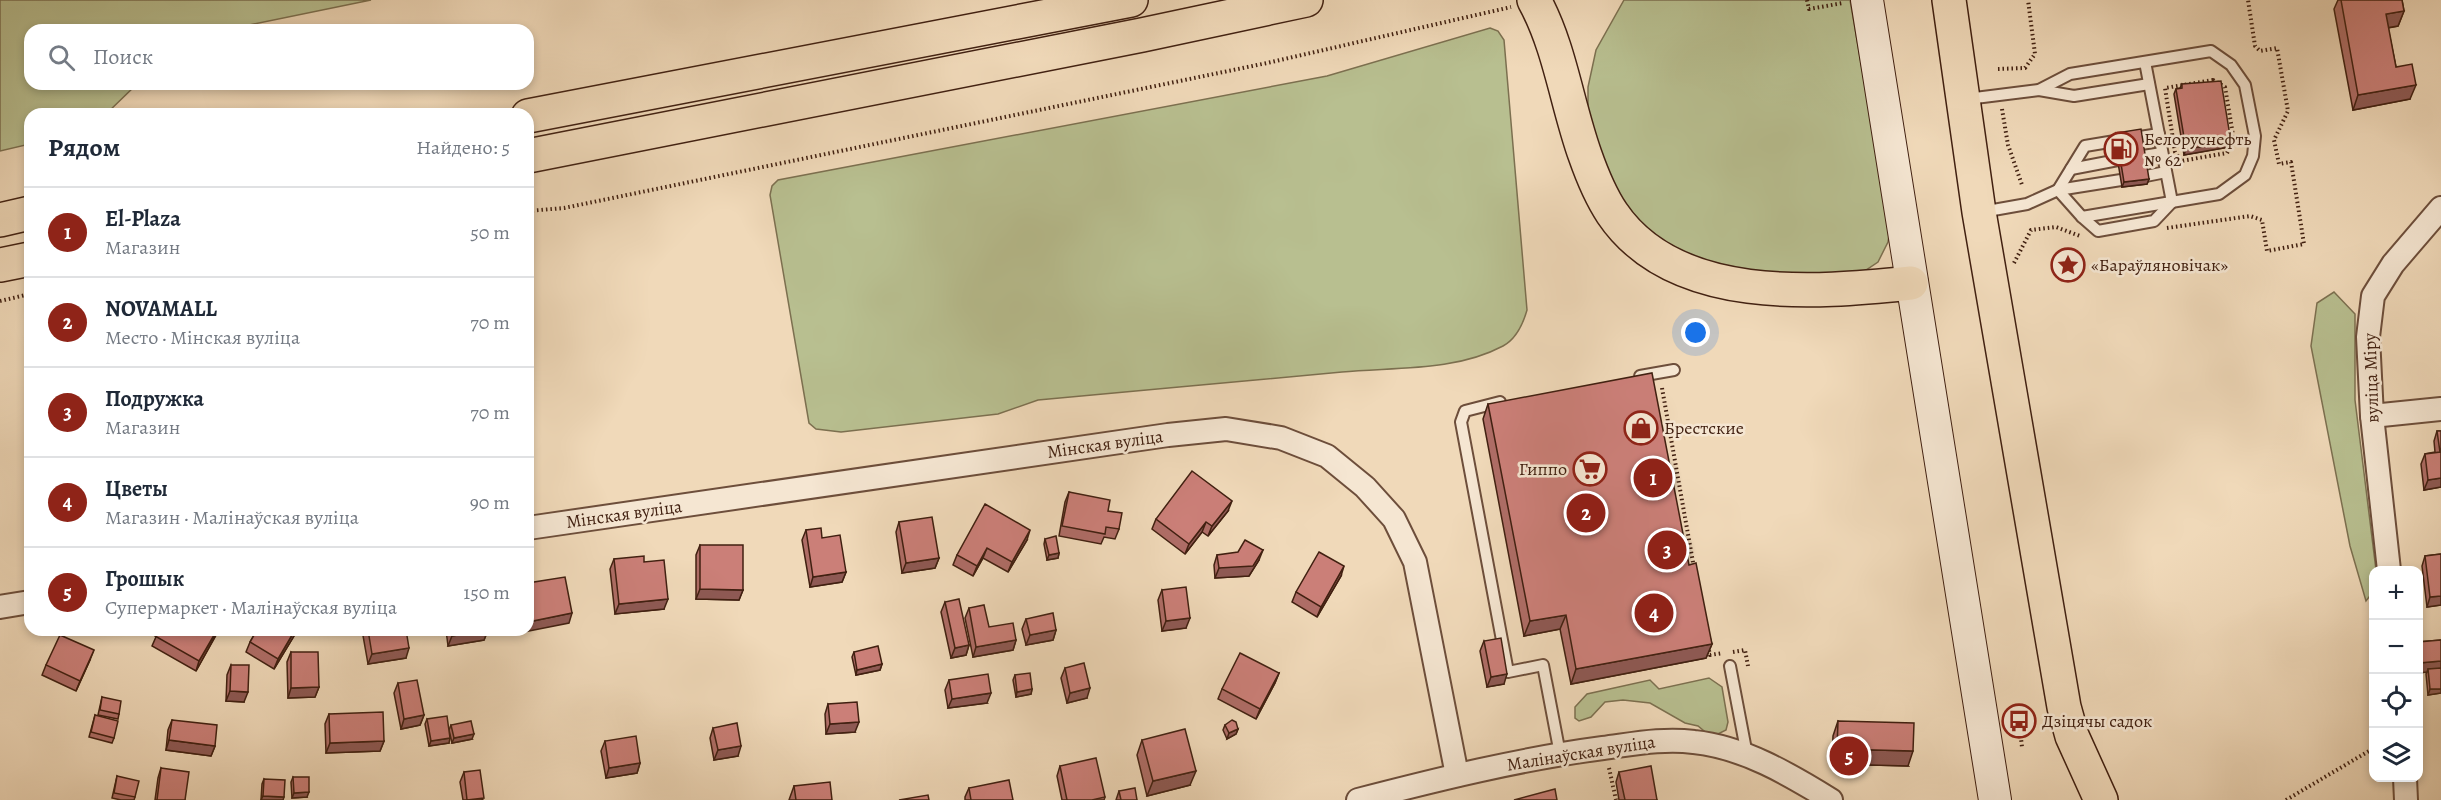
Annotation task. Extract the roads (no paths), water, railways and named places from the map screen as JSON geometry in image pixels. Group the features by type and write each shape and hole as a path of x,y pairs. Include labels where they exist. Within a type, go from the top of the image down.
{"highway":[{"path":"534,115 1131,0"},
{"path":"534,155 1130,38 1306,0"},
{"path":"1949,0 1979,212 2064,707 2072,736 2101,800"},
{"path":"1524,3 1544,19 1572,117 1596,185 1612,214 1658,257 1701,276 1788,289 1911,283"},
{"path":"0,219 24,214"},
{"path":"0,265 24,260"}],"main road":[{"path":"1859,1 1911,283 1995,800"}],"street":[{"name":"вуліца Міру","path":"2389,566 2372,416 2368,337 2373,296 2393,264 2441,208"},
{"path":"2372,416 2441,409"},
{"name":"Мінская вуліца","path":"534,527 1168,435 1226,429 1281,438 1327,456 1365,487 1394,519 1415,562 1457,775"},
{"path":"0,608 24,603"},
{"name":"Малінаўская вуліца","path":"1358,800 1457,775 1560,754 1658,740 1695,742 1748,755 1831,800"},
{"path":"2405,782 2406,800"}],"lane":[{"path":"2039,90 2070,74 2211,51 2231,65 2245,85 2254,136 2253,156 2245,176 2219,194 2082,217"},
{"path":"2145,62 2172,202"},
{"path":"1964,100 2039,90 2074,96 2149,84"},
{"path":"2140,137 2159,134"},
{"path":"2058,190 2085,146 2115,141"},
{"path":"2143,156 2162,153"},
{"path":"2071,169 2118,160"},
{"path":"2146,176 2166,172"},
{"path":"1979,212 2027,204 2058,190 2121,180"},
{"path":"2058,190 2098,231 2154,220 2172,202"},
{"path":"1627,378 1674,370"},
{"path":"1510,400 1465,411 1461,422 1508,672 1543,666 1560,754"},
{"path":"1730,666 1748,755"}],"place":[{"name":"Белоруснефть № 62","path":"2121,149"},
{"name":"«Бараўляновічак»","path":"2068,265"},
{"name":"Брестские","path":"1641,428"},
{"name":"Гиппо","path":"1590,469"},
{"name":"El-Plaza","path":"1653,478"},
{"name":"NOVAMALL","path":"1586,513"},
{"name":"Подружка","path":"1667,550"},
{"name":"Цветы","path":"1654,613"},
{"name":"Дзіцячы садок","path":"2019,721"},
{"name":"Грошык","path":"1849,756"}]}
